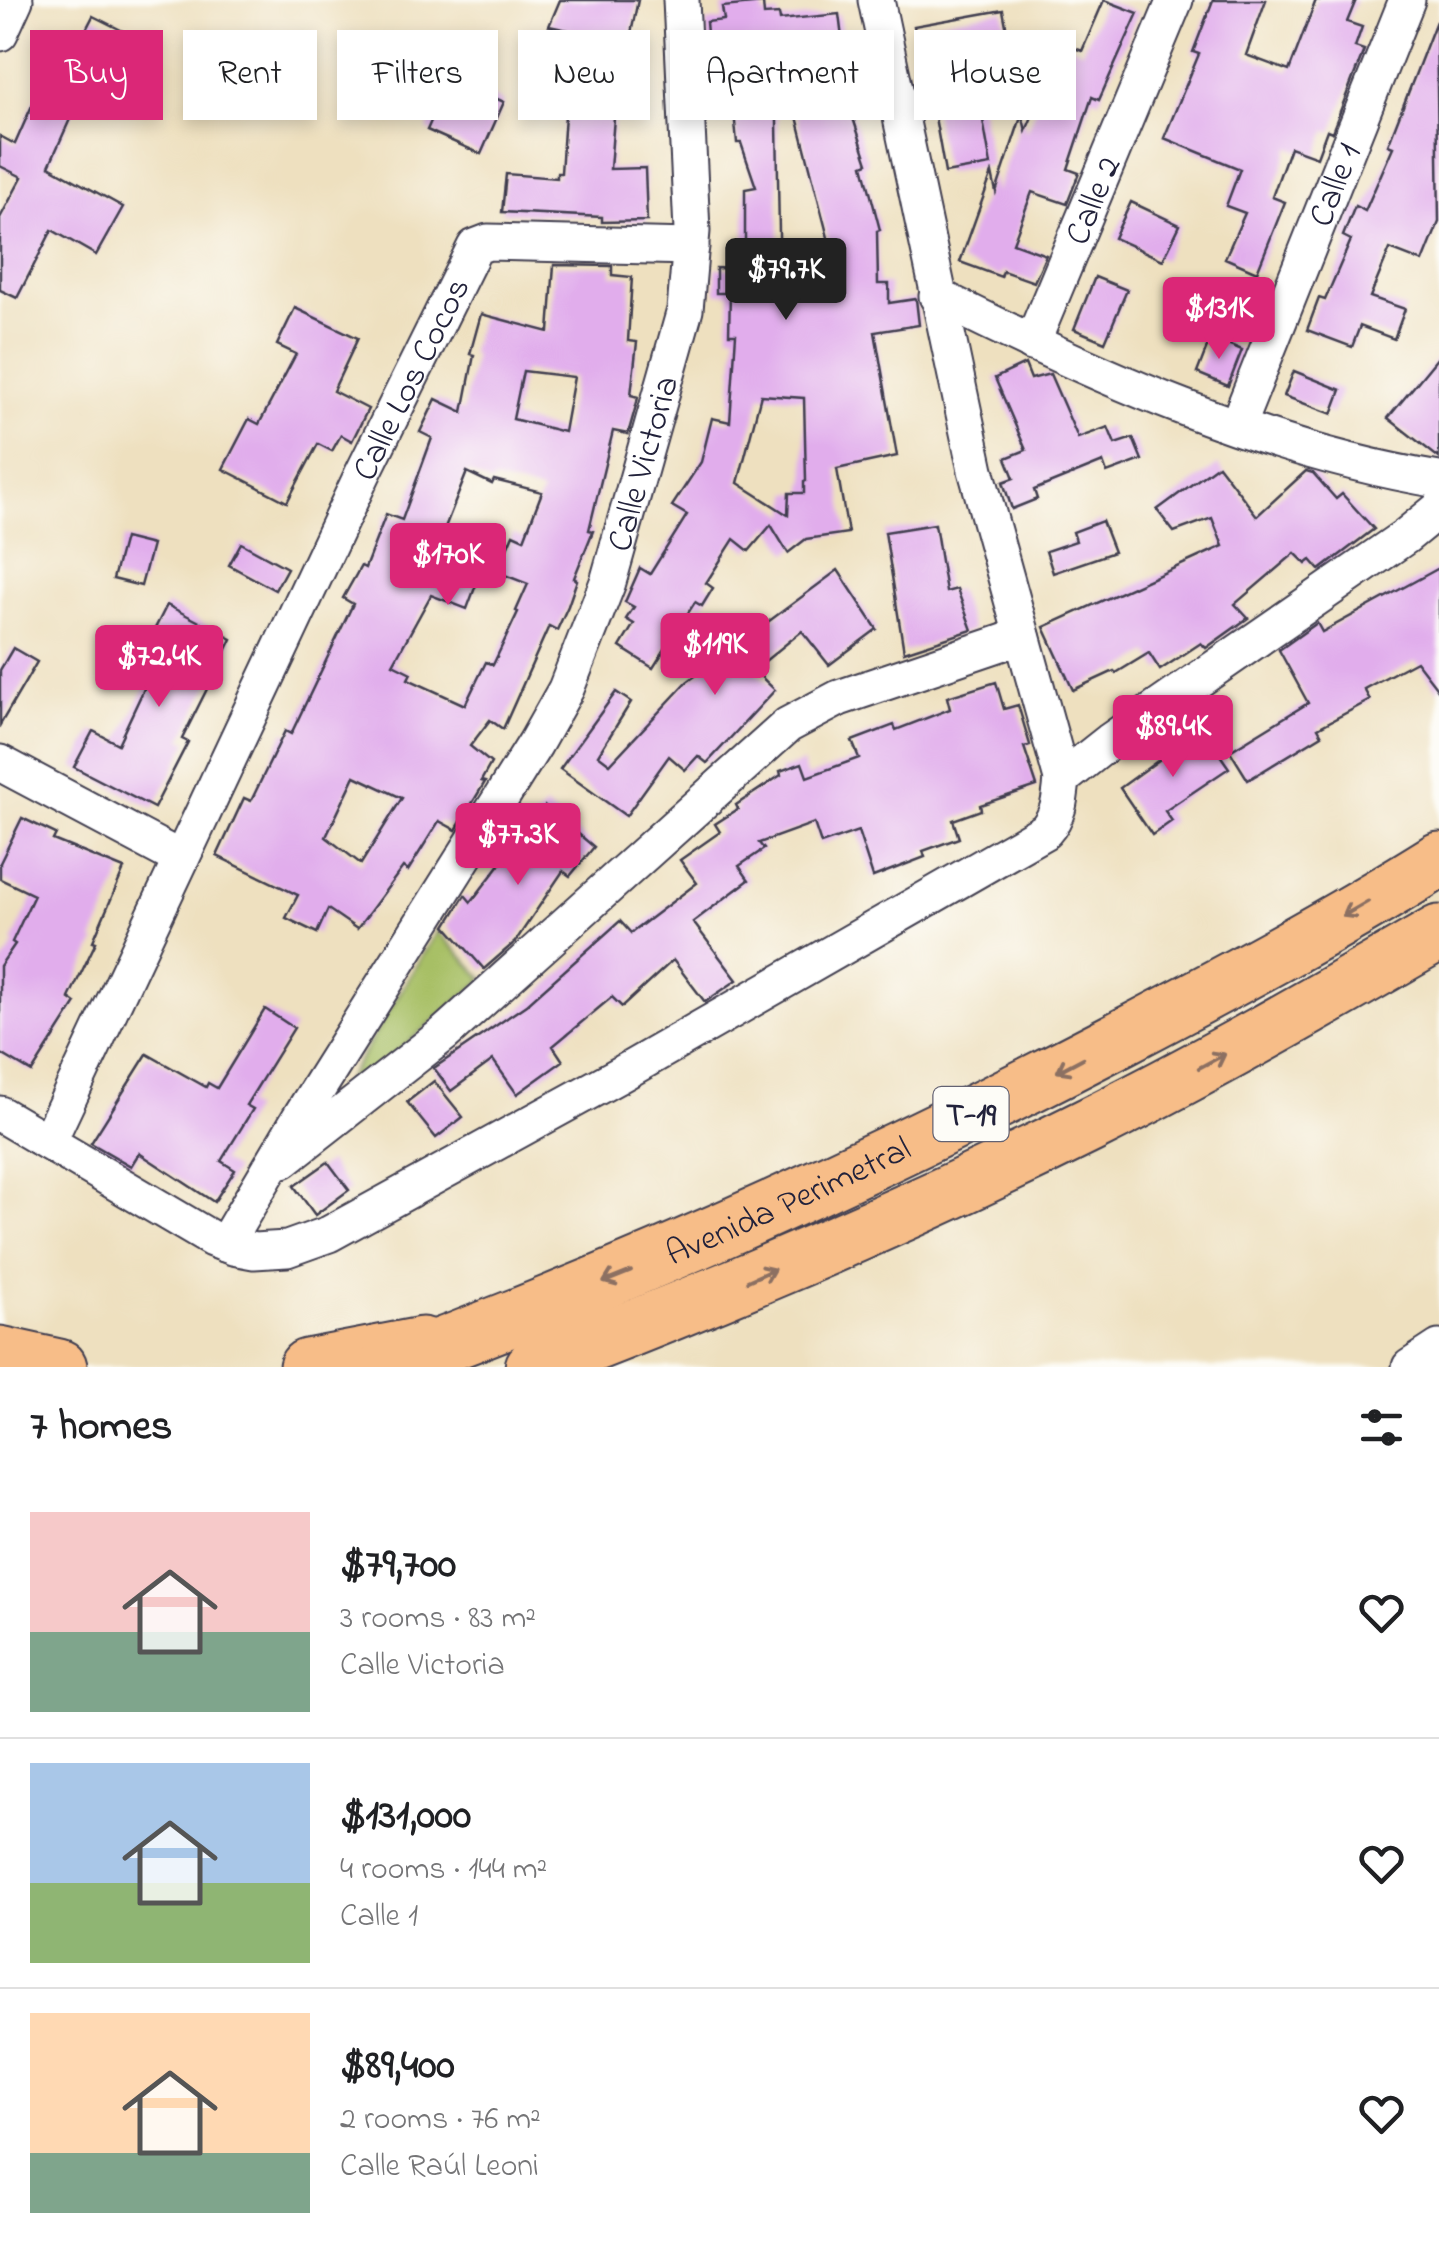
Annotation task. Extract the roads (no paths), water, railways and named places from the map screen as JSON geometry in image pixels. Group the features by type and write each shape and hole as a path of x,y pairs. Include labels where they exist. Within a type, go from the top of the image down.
{"highway":[{"name":"Avenida Perimetral","path":"386,1367 648,1265 828,1184 1057,1071 1253,968 1439,860"},
{"name":"Avenida Perimetral","path":"533,1367 672,1314 1087,1126 1284,1024 1439,933"},
{"path":"570,1367 672,1314"},
{"path":"306,1367 484,1330"},
{"path":"0,1354 58,1367"}],"street":[{"path":"0,33 15,0"},
{"name":"Calle Victoria","path":"225,1244 525,760 566,689 608,582 685,310 691,247 681,0"},
{"path":"0,1114 225,1244 254,1252 287,1249 330,1234 604,1083 1045,831 1059,808 1062,779 976,470 876,0"},
{"name":"Calle 2","path":"1032,343 1176,0"},
{"name":"Calle 1","path":"1238,426 1406,0"},
{"name":"Calle Los Cocos","path":"48,1142 363,473 476,247 488,242 691,247"},
{"path":"937,296 1032,343 1169,402 1387,472 1439,480"},
{"path":"1062,779 1439,509"},
{"path":"266,1173 444,1034 788,726 839,698 1022,636"},
{"path":"0,763 182,859"},
{"path":"1410,1367 1439,1348"}]}
